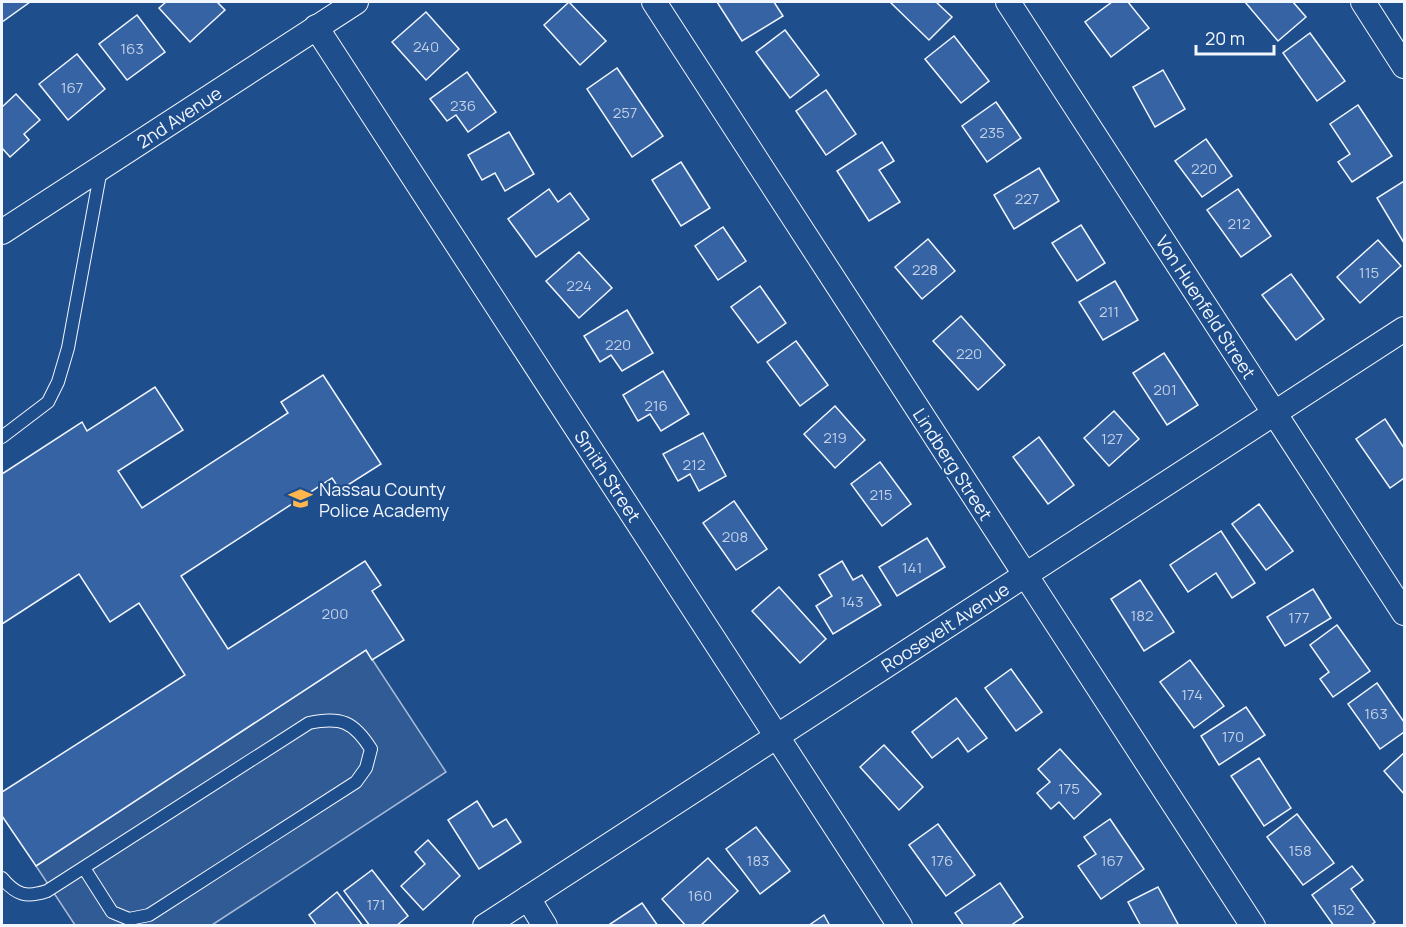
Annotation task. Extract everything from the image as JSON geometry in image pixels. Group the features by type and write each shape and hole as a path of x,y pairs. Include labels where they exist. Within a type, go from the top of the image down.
{"street":[{"name":"2nd Avenue","path":"2,232 356,2"},
{"name":"Lindberg Street","path":"654,2 1253,926"},
{"name":"Von Huenfeld Street","path":"1008,2 1404,613"},
{"path":"1363,2 1404,66"},
{"name":"Smith Street","path":"316,27 900,926"},
{"name":"Roosevelt Avenue","path":"485,926 1404,329"},
{"path":"528,898 545,926"}],"lane":[{"path":"2,437 48,402 57,382 68,348 102,167"},
{"path":"2,878 15,892 30,897 47,891 309,723 326,719 342,721 358,730 371,749 366,768 356,782 148,915 129,919 112,912 84,868"}],"shaded area":[{"path":"366,650 446,772 212,925 75,925 36,866"}],"building":[{"path":"2,2 30,2 2,22"},
{"path":"166,2 217,2 225,10 190,42 159,8"},
{"path":"569,2 606,41 580,65 544,25"},
{"path":"717,2 774,2 783,16 742,41"},
{"path":"890,2 936,2 952,17 929,40"},
{"path":"1112,2 1128,2 1149,28 1111,57 1085,22"},
{"path":"1245,2 1293,2 1306,17 1278,41"},
{"path":"426,12 459,49 426,80 392,42"},
{"path":"137,15 165,52 127,80 99,44"},
{"path":"785,30 819,75 790,98 756,52"},
{"path":"1310,33 1345,81 1317,101 1283,53"},
{"path":"954,36 989,81 961,103 925,59"},
{"path":"77,54 105,89 68,120 39,84"},
{"path":"617,68 663,136 632,157 587,89"},
{"path":"1163,70 1185,109 1155,127 1133,87"},
{"path":"467,72 496,112 468,132 456,115 447,121 430,99"},
{"path":"826,90 856,134 826,155 796,111"},
{"path":"16,94 40,120 24,134 29,140 10,157 2,148 2,107"},
{"path":"996,102 1021,138 987,162 962,126"},
{"path":"1358,105 1392,156 1352,182 1338,162 1350,154 1330,124"},
{"path":"509,132 534,174 505,191 495,173 482,180 468,155"},
{"path":"1206,139 1232,176 1202,197 1175,161"},
{"path":"882,142 894,161 879,170 900,202 869,221 837,171"},
{"path":"681,162 710,208 681,226 652,180"},
{"path":"1039,168 1059,201 1014,229 994,195"},
{"path":"1404,181 1404,243 1377,198"},
{"path":"549,189 558,202 570,193 589,219 536,257 508,219"},
{"path":"1238,189 1271,236 1241,257 1207,210"},
{"path":"1081,225 1105,263 1077,281 1052,243"},
{"path":"723,227 746,261 718,280 695,246"},
{"path":"928,239 955,271 922,299 895,267"},
{"path":"1378,240 1401,266 1360,303 1337,277"},
{"path":"579,252 612,288 579,318 546,281"},
{"path":"1291,274 1324,319 1296,340 1262,295"},
{"path":"1115,281 1138,320 1103,340 1079,302"},
{"path":"760,286 786,323 758,343 731,307"},
{"path":"627,310 653,353 622,371 611,355 600,362 584,336"},
{"path":"961,316 1005,365 978,390 933,341"},
{"path":"796,341 828,385 800,406 767,362"},
{"path":"1164,353 1198,405 1167,425 1133,373"},
{"path":"663,371 689,414 661,431 650,414 638,421 623,395"},
{"name":"Nassau County Police Academy","path":"323,375 381,464 340,490 332,478 181,576 228,649 365,561 381,585 372,591 404,640 372,660 366,650 36,866 2,816 2,792 185,675 139,603 110,622 79,574 2,624 2,474 82,422 87,431 155,387 183,430 118,471 142,508 288,413 281,402"},
{"path":"835,406 865,440 835,468 804,434"},
{"path":"1114,411 1139,439 1109,466 1084,438"},
{"path":"1385,419 1404,448 1404,478 1390,488 1356,439"},
{"path":"703,433 726,476 699,491 690,474 678,481 663,454"},
{"path":"1039,437 1074,485 1048,504 1013,457"},
{"path":"880,462 911,504 882,526 851,484"},
{"path":"734,501 767,549 736,570 703,523"},
{"path":"1259,504 1293,551 1266,570 1232,524"},
{"path":"1221,531 1255,583 1232,598 1216,573 1188,592 1170,565"},
{"path":"927,538 945,567 897,596 879,567"},
{"path":"842,561 853,580 862,575 881,605 833,634 816,606 832,596 819,575"},
{"path":"1140,580 1174,632 1144,651 1111,599"},
{"path":"779,587 826,639 800,663 752,611"},
{"path":"1313,589 1331,618 1285,646 1267,617"},
{"path":"1337,625 1370,671 1333,697 1320,679 1329,672 1310,645"},
{"path":"1190,660 1224,706 1194,728 1160,682"},
{"path":"1011,669 1042,712 1016,731 985,688"},
{"path":"1377,683 1404,722 1404,732 1380,749 1348,704"},
{"path":"956,698 987,738 968,752 958,738 932,758 912,732"},
{"path":"1246,707 1265,735 1219,765 1201,736"},
{"path":"884,745 923,787 899,810 860,767"},
{"path":"1060,749 1101,794 1074,819 1059,802 1051,809 1037,793 1050,782 1038,769"},
{"path":"1404,753 1404,794 1384,771"},
{"path":"1259,758 1291,808 1264,826 1231,776"},
{"path":"477,801 493,827 506,819 521,842 479,869 448,820"},
{"path":"1297,814 1334,863 1303,885 1267,837"},
{"path":"1110,819 1144,869 1101,899 1078,866 1096,854 1084,837"},
{"path":"938,824 975,875 946,896 909,845"},
{"path":"756,827 790,871 760,894 726,849"},
{"path":"428,840 460,876 423,910 401,886 425,864 415,852"},
{"path":"708,858 738,891 700,926 686,926 662,899"},
{"path":"1352,866 1363,880 1351,889 1375,922 1370,926 1334,926 1312,895"},
{"path":"372,870 408,916 396,926 370,926 344,891"},
{"path":"1000,883 1023,917 1010,926 964,926 955,913"},
{"path":"1158,887 1179,926 1141,926 1128,902"},
{"path":"337,892 363,926 317,926 309,915"},
{"path":"642,903 658,926 611,926 610,924"},
{"path":"824,915 830,926 808,926"}],"place":[{"name":"Nassau County Police Academy","path":"301,499"}]}
